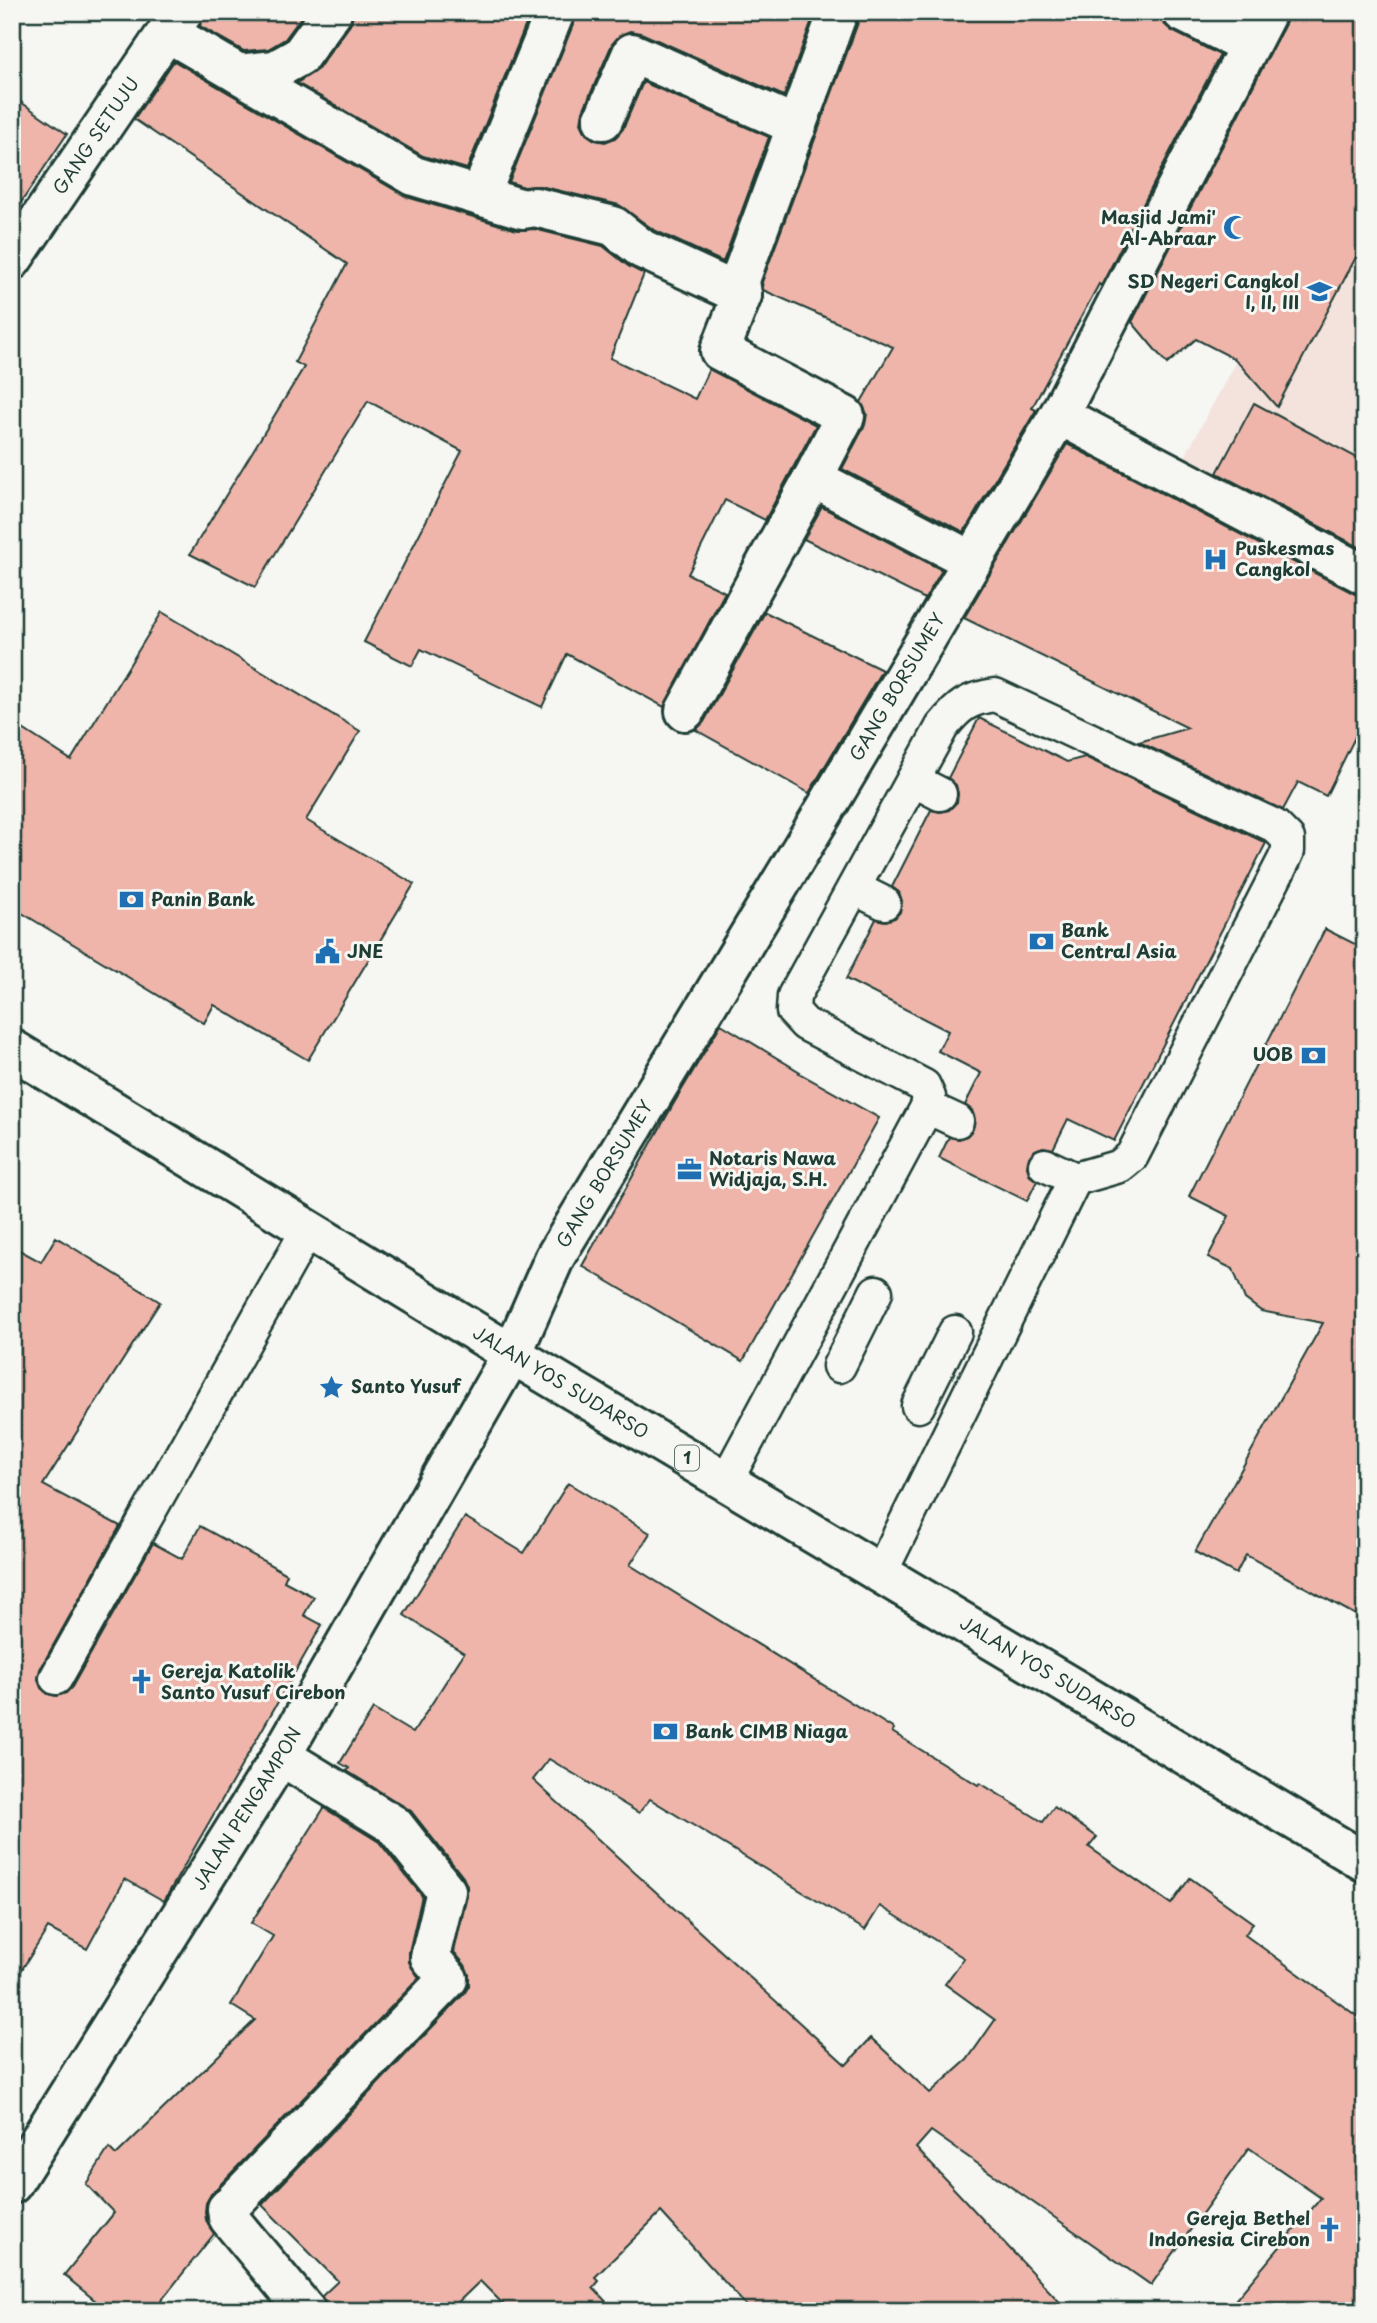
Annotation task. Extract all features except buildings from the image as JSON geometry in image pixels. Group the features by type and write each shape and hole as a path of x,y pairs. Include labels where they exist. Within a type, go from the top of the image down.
{"main road":[{"path":"239,74 275,70 300,56 332,12"},
{"path":"480,196 555,12"},
{"path":"685,711 845,416 720,351 742,295 740,279 838,12"},
{"path":"1182,12 1245,29"},
{"path":"175,22 239,74 414,176 523,209 535,207 613,226 642,249 742,295"},
{"name":"GANG SETUJU","path":"12,260 175,22"},
{"name":"GANG BORSUMEY","path":"512,1354 555,1257 830,803 1059,415 1245,29"},
{"path":"603,120 632,53 797,126"},
{"path":"1059,415 1365,575"},
{"path":"813,478 972,561"},
{"name":"JALAN YOS SUDARSO","path":"12,1049 512,1354 1365,1862"},
{"name":"JALAN PENGAMPON","path":"12,2184 281,1756 512,1354"},
{"path":"281,1756 394,1825 446,1891 430,1957 448,1979 227,2210 228,2217 306,2311"}],"lane":[{"path":"726,1481 927,1107 929,1097 924,1086 805,1024 793,1011 794,996 854,888 926,787 942,727 958,707 976,697 995,695 1275,826 1288,839 1288,851 1284,860 1132,1156 1119,1166 1075,1179 1045,1165"},
{"path":"854,888 884,904"},
{"path":"927,1107 957,1121"},
{"path":"880,1574 1075,1179"},
{"path":"56,1678 308,1229"},
{"path":"839,1366 876,1292"},
{"path":"818,1309 858,1329"},
{"path":"918,1406 956,1332"},
{"path":"937,1368 973,1387"}],"shaded area":[{"name":"SD Negeri Cangkol I, II, III","path":"1365,121 1365,557 1182,462"}],"place":[{"name":"Masjid Jami' Al-Abraar","path":"1236,228"},
{"name":"SD Negeri Cangkol I, II, III","path":"1319,292"},
{"name":"Puskesmas Cangkol","path":"1215,559"},
{"name":"Panin Bank","path":"131,900"},
{"name":"Bank Central Asia","path":"1041,941"},
{"name":"JNE","path":"327,952"},
{"name":"UOB","path":"1313,1055"},
{"name":"Notaris Nawa Widjaja, S.H.","path":"689,1169"},
{"name":"Santo Yusuf","path":"331,1387"},
{"name":"Gereja Katolik Santo Yusuf Cirebon","path":"141,1682"},
{"name":"Bank CIMB Niaga","path":"665,1732"},
{"name":"Gereja Bethel Indonesia Cirebon","path":"1330,2229"}]}
